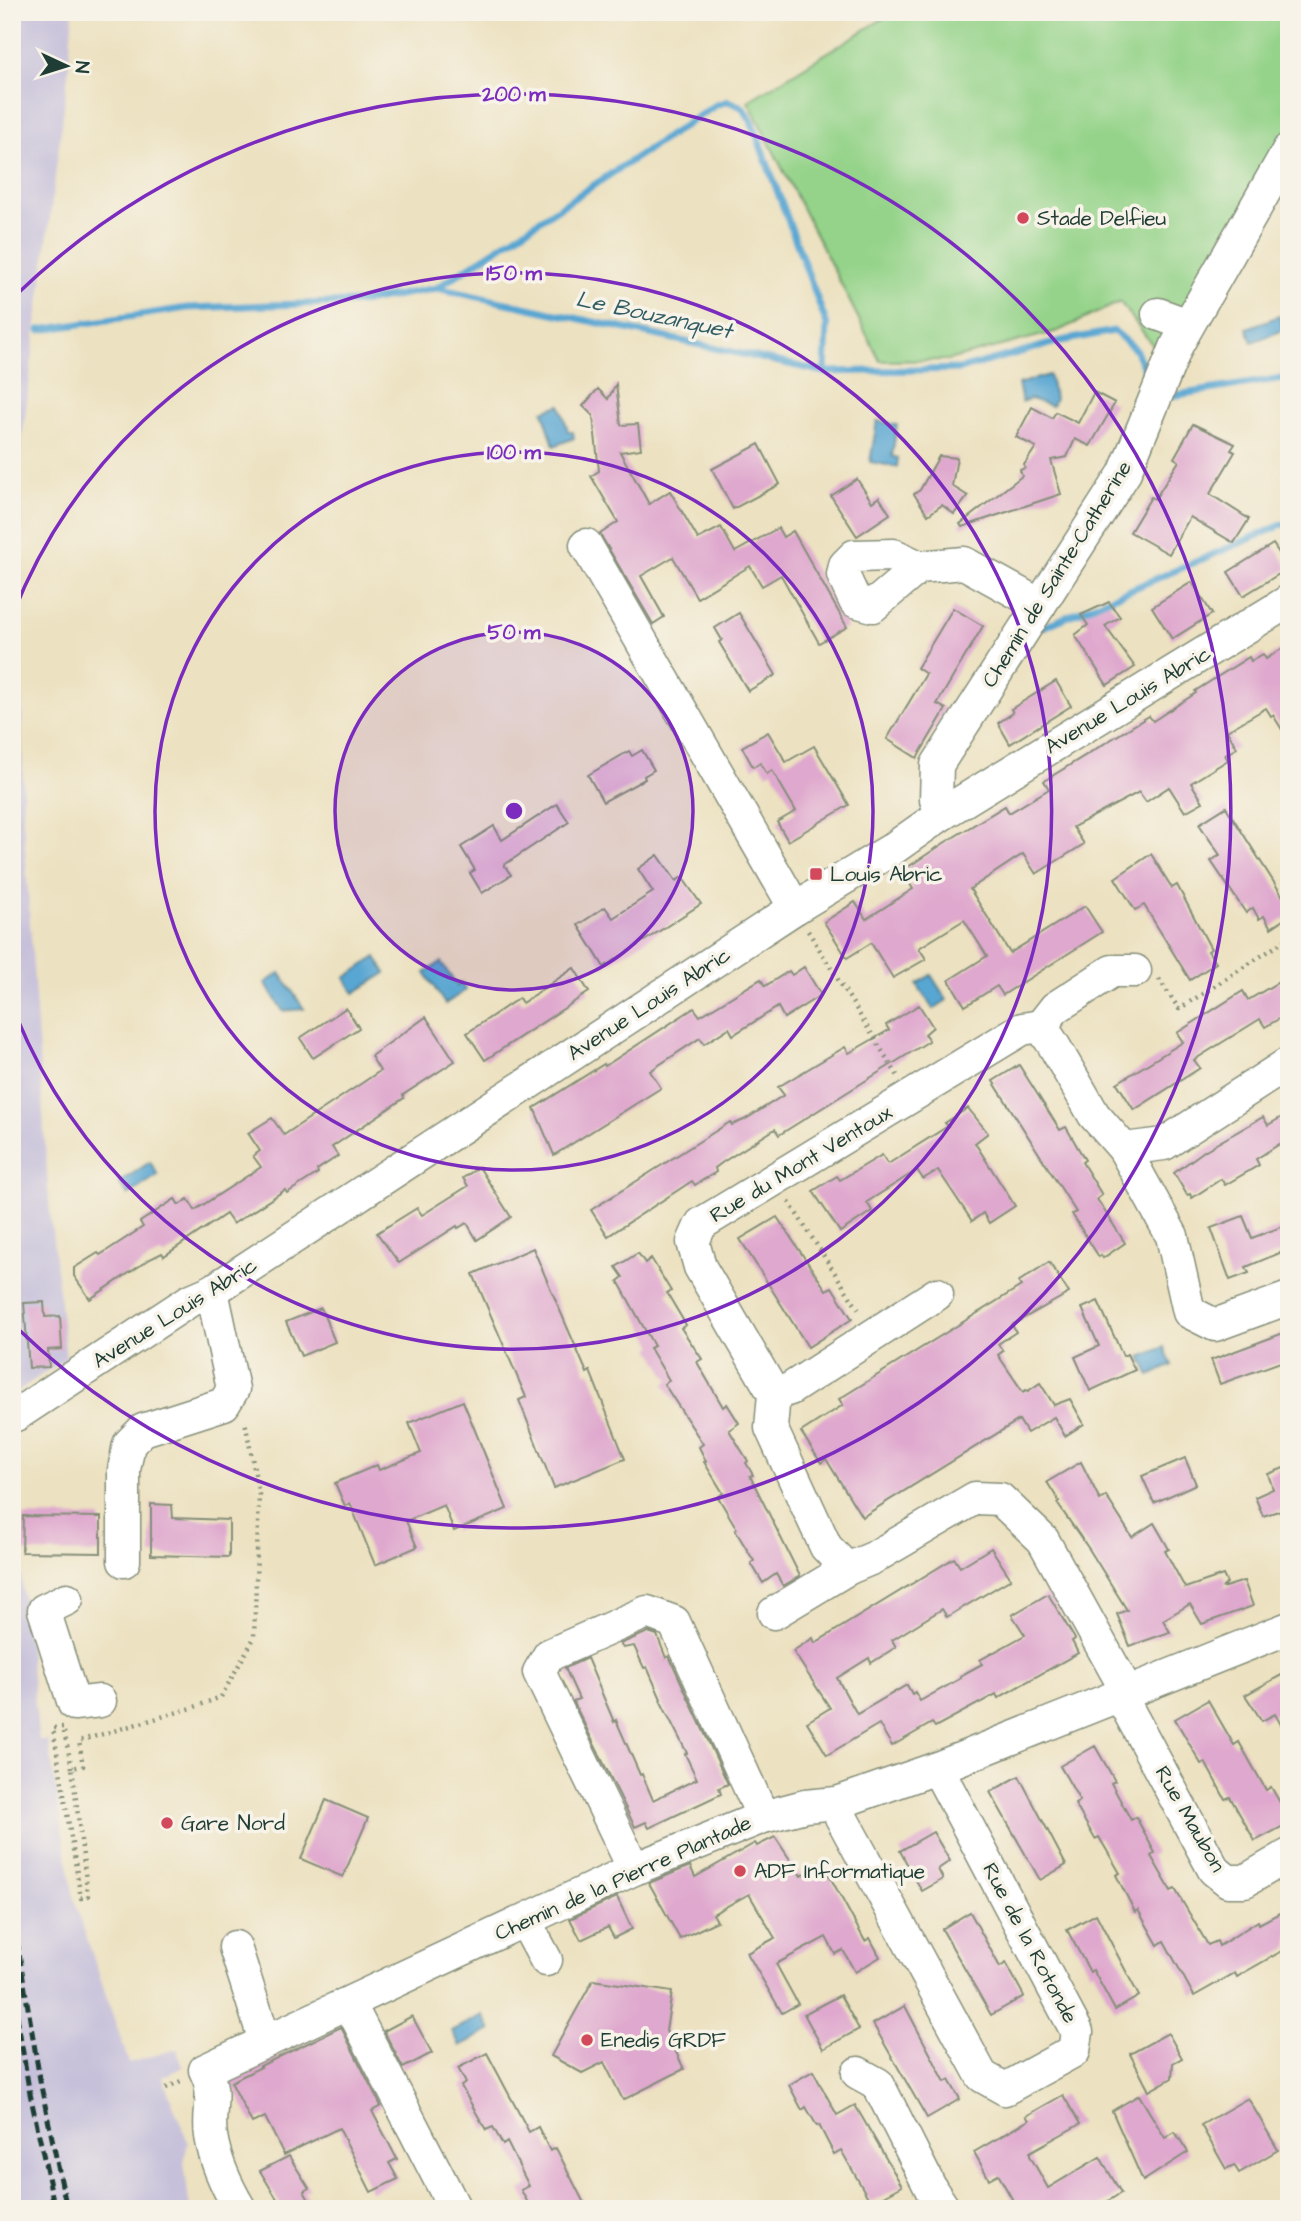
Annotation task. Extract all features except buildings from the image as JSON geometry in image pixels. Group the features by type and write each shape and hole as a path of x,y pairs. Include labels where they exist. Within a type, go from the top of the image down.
{"street":[{"name":"Chemin de Sainte-Catherine","path":"942,814 936,800 937,765 1125,474 1177,345 1289,149"},
{"path":"1158,314 1188,325"},
{"path":"586,545 795,908"},
{"path":"919,567 964,563 1040,605"},
{"name":"Avenue Louis Abric","path":"16,1415 189,1301 212,1291 795,908 891,850 942,814 1289,601"},
{"path":"1135,971 1112,971 1055,1008 1041,1026 1094,1115 1124,1149 1172,1236 1189,1312 1216,1325 1289,1298"},
{"name":"Rue du Mont Ventoux","path":"774,1394 700,1267 693,1242 701,1224 1022,1029 1041,1026"},
{"path":"1124,1149 1164,1144 1289,1063"},
{"path":"124,1561 124,1471 129,1444 143,1430 225,1404 233,1389 212,1291"},
{"path":"847,1569 826,1547 771,1428 774,1394 790,1389 937,1294"},
{"path":"775,1613 847,1569 873,1558 975,1498 1000,1499 1043,1540 1120,1679 1123,1695"},
{"path":"67,1599 44,1610 74,1704 100,1701"},
{"path":"634,1869 539,1672 549,1655 647,1612 674,1622 763,1817"},
{"name":"Chemin de la Pierre Plantade","path":"240,2209 228,2189 211,2135 212,2083 205,2070 634,1869 763,1817 805,1806 837,1803 937,1768 1289,1628"},
{"name":"Rue Maubon","path":"1123,1695 1127,1708 1214,1870 1228,1881 1245,1881 1289,1855"},
{"name":"Rue de la Rotonde","path":"837,1803 841,1817 982,2076 1005,2089 1074,2051 1077,2032 937,1768"},
{"path":"524,1921 546,1960"},
{"path":"235,1947 265,2041"},
{"path":"349,2003 455,2209"},
{"path":"858,2073 878,2084 932,2192 944,2209"}],"path":[{"path":"795,908 910,1097"},
{"path":"1135,971 1159,979 1179,1009 1289,938"},
{"path":"775,1180 874,1333"},
{"path":"72,1768 83,1766 79,1741 221,1697 254,1638 259,1495 243,1411 233,1389"},
{"path":"53,1728 81,1898 88,1896 72,1768 63,1727"}],"shaded area":[{"path":"12,12 73,12 68,74 21,448 23,819 49,1202 66,1358 12,1395"},
{"path":"12,1490 39,1741 48,1741 74,1900 129,2063 177,2049 183,2067 162,2077 188,2142 184,2162 190,2209 14,2209"}],"green space":[{"name":"Stade Delfieu","path":"894,12 1289,12 1289,134 1157,351 1120,302 1058,331 948,360 880,361 748,101"}],"water":[{"path":"1279,316 1284,330 1252,342 1247,328"},
{"path":"1049,375 1055,398 1052,406 1030,399 1022,402 1018,384"},
{"path":"560,405 568,431 573,432 574,438 554,446 543,411"},
{"path":"877,421 897,425 892,456 898,458 897,467 870,462"},
{"path":"376,957 386,973 354,993 345,978"},
{"path":"441,962 457,986 461,983 466,990 445,1004 425,973"},
{"path":"280,973 304,1009 283,1011 265,983"},
{"path":"931,975 947,1000 933,1009 917,984"},
{"path":"150,1162 158,1175 128,1195 119,1183"},
{"path":"1164,1347 1172,1365 1150,1376 1141,1357"},
{"path":"483,2015 491,2030 460,2046 452,2031"}],"waterway":[{"path":"437,288 716,105 728,101 742,107 751,120 827,325 825,372"},
{"name":"Le Bouzanquet","path":"40,330 187,308 362,302 437,288 825,372 960,369 1061,341 1114,331 1135,349 1149,379"},
{"name":"Le Bouzanquet","path":"1171,396 1289,377"},
{"path":"1043,627 1289,522"}],"railway":[{"path":"12,1911 41,2086 67,2209"},
{"path":"12,1986 29,2089 55,2209"}],"place":[{"name":"Stade Delfieu","path":"1023,218"},
{"name":"Louis Abric","path":"816,874"},
{"name":"Gare Nord","path":"167,1823"},
{"name":"ADF Informatique","path":"740,1871"},
{"name":"Enedis GRDF","path":"587,2040"}]}
